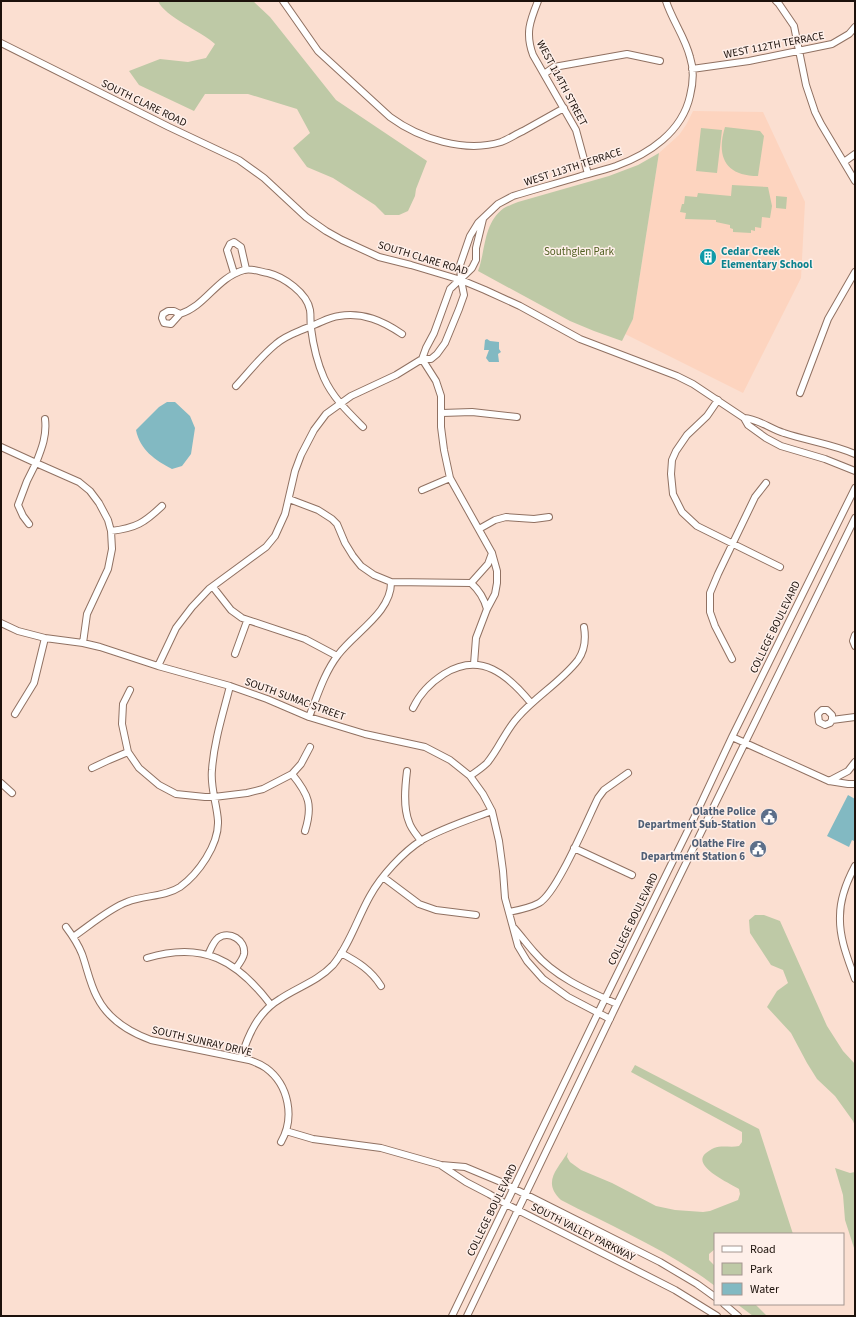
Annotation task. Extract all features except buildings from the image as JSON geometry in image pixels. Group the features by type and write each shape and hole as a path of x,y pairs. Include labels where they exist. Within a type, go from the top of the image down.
{"street":[{"path":"283,1 318,51 390,117 421,135 448,143 483,145 494,144 509,139 564,108"},
{"name":"WEST 114TH STREET","path":"538,1 528,30 528,40 533,55 576,130 588,174"},
{"name":"WEST 113TH TERRACE","path":"461,280 460,265 470,236 478,223 498,204 513,196 616,166 658,144 673,130 684,115 688,104 692,86 692,69 690,57 684,41 670,15 666,1"},
{"path":"776,1 794,26 806,85 815,112 855,181"},
{"name":"WEST 112TH TERRACE","path":"692,69 749,62 832,44 848,34 855,27"},
{"name":"SOUTH CLARE ROAD","path":"1,43 239,160 264,178 306,216 326,231 342,240 380,257 461,280 520,306 580,339 677,376 693,384 744,418 748,425 766,438 781,446 831,461 855,471"},
{"path":"544,74 554,67 627,54 660,61"},
{"path":"844,162 855,154"},
{"path":"422,359 434,333 450,289 472,268 476,260 476,248 483,219"},
{"path":"234,274 227,250 230,244 234,242 241,247 246,269"},
{"path":"180,314 188,312 195,307 221,281 234,274 246,269 273,274 295,288 305,299 310,310 310,327 322,372 340,404 363,427"},
{"path":"800,393 828,319 855,272"},
{"path":"158,666 176,628 192,607 213,587 266,547 275,536 281,524 289,499 295,471 308,440 326,414 351,396 396,375 422,359 430,359 438,354 448,338 464,296 461,280"},
{"path":"849,284 855,288"},
{"path":"236,386 276,343 290,334 339,316 366,316 380,320 402,334"},
{"path":"422,359 438,386 441,396 444,450 450,478 492,553 497,571 495,594 487,609 476,638 474,664"},
{"path":"718,400 707,416 681,442 672,460 671,485 673,494 682,512 697,526 780,567"},
{"path":"442,413 472,412 517,417"},
{"name":"SOUTH CLARE ROAD","path":"744,418 752,418 783,433 855,454"},
{"path":"29,524 18,505 42,448 46,431 45,420"},
{"path":"1,447 79,482 90,491 99,503 108,520 111,531 112,549 108,569 87,614 83,643"},
{"path":"422,490 450,478"},
{"path":"732,659 715,626 710,612 710,593 713,583 732,544 756,497 766,483"},
{"name":"COLLEGE BOULEVARD","path":"452,1316 732,736 855,488"},
{"path":"289,499 318,510 332,519 337,524 353,556 361,566 374,575 391,582 472,583 484,598 487,609"},
{"path":"111,531 140,524 152,516 162,506"},
{"path":"479,529 495,520 506,517 534,519 550,517"},
{"name":"COLLEGE BOULEVARD","path":"466,1316 855,518"},
{"path":"472,583 488,564 492,553"},
{"path":"309,717 325,678 337,656 380,610 388,597 391,582"},
{"path":"213,587 232,610 247,621 305,639 337,656"},
{"path":"235,654 247,621"},
{"name":"SOUTH SUMAC STREET","path":"1,623 18,631 45,638 83,643 100,647 158,666 230,686 267,699 309,717 365,734 425,747 450,760 470,776 483,794 492,811 499,841 505,898 518,946 527,960 543,979 568,997 610,1019"},
{"path":"470,776 486,763 508,730 531,703 564,676 579,659 586,640 584,628"},
{"path":"855,635 852,640 855,646"},
{"path":"15,714 34,684 45,638"},
{"path":"413,708 418,697 434,681 461,666 474,664 497,672 509,679 531,703"},
{"path":"73,937 118,906 128,901 171,892 180,887 188,880 210,854 215,841 218,822 212,772 213,753 230,686"},
{"path":"130,690 123,704 122,724 128,752 139,768 159,785 176,794 214,797 263,789 292,774 301,764 310,747"},
{"path":"832,720 855,716"},
{"path":"732,736 829,781 855,784"},
{"path":"92,768 128,752"},
{"path":"829,781 848,771 855,762"},
{"path":"407,771 406,809 409,823 420,841"},
{"path":"509,912 521,910 540,903 549,894 574,848 598,798 604,790 628,773"},
{"path":"292,774 305,793 310,806 309,819 305,831"},
{"path":"1,783 12,793"},
{"path":"242,1058 249,1035 257,1021 271,1005 279,999 313,982 333,964 341,953 371,894 383,877 401,858 420,841 492,811"},
{"path":"574,848 632,875"},
{"path":"855,866 844,891 840,916 842,940 855,979"},
{"path":"383,877 419,904 436,910 476,915"},
{"name":"SOUTH SUNRAY DRIVE","path":"66,927 82,953 96,997 105,1010 123,1027 141,1037 151,1040 242,1058 260,1064 267,1069 282,1088 287,1099 288,1121 286,1131 281,1142"},
{"name":"SOUTH SUMAC STREET","path":"514,927 534,953 550,967 568,980 617,1004"},
{"path":"208,955 214,942 218,938 230,936 236,938 243,947 244,954 236,968"},
{"path":"147,958 166,952 179,951 208,955 222,960 236,968 254,985 271,1005"},
{"path":"341,953 364,967 374,976 381,986"},
{"name":"SOUTH VALLEY PARKWAY","path":"286,1131 313,1139 381,1148 441,1165 465,1167 501,1182 660,1262 697,1284 714,1296"},
{"name":"SOUTH VALLEY PARKWAY","path":"441,1165 466,1182 506,1204 675,1290 717,1316"},
{"path":"725,1305 738,1316"}],"shaded area":[{"path":"693,111 763,112 805,202 801,278 743,393 625,334 633,319 659,153 679,135"}],"green space":[{"path":"158,1 253,1 270,17 336,100 427,161 416,189 415,196 408,211 399,215 385,215 375,205 333,178 307,167 293,148 310,133 297,109 248,94 205,94 194,111 139,85 129,71 160,59 188,62 206,58 215,44 168,13"},
{"path":"725,127 760,131 764,136 758,176 738,172 731,168 726,162 722,147 722,137"},
{"path":"701,128 722,130 717,173 696,171"},
{"name":"Southglen Park","path":"659,153 633,319 622,341 570,321 478,271 486,237 492,221 504,208 518,202 609,176 638,165"},
{"path":"732,185 768,187 772,206 770,218 762,217 761,228 755,227 755,231 751,230 751,233 733,232 730,225 716,222 716,220 685,219 686,213 680,212 682,204 684,204 685,196 697,197 698,193 731,196"},
{"path":"776,196 787,197 786,209 776,208"},
{"path":"755,915 764,915 780,921 827,1026 843,1051 855,1064 855,1126 835,1096 817,1079 791,1033 767,1007 777,991 788,983 783,970 771,965 750,933 749,920"},
{"path":"635,1065 759,1129 793,1233 714,1233 714,1250 709,1254 709,1260 714,1265 714,1285 659,1250 561,1200 555,1194 552,1182 553,1176 568,1152 567,1157 570,1162 581,1170 612,1183 656,1206 675,1210 703,1212 710,1211 738,1200 740,1194 739,1189 707,1169 702,1158 706,1153 714,1148 739,1146 742,1142 742,1132 631,1072"},
{"path":"835,1168 850,1173 855,1172 855,1251 845,1220 843,1195"},
{"path":"738,1305 756,1305 767,1316 753,1316"}],"water":[{"path":"487,339 490,341 499,342 499,349 501,352 498,354 499,362 489,362 486,358 489,350 484,350 485,340"},
{"path":"167,402 175,402 190,416 195,428 191,454 182,466 172,469 149,454 141,443 136,430 159,407"},
{"path":"848,795 855,799 855,839 854,841 852,840 849,847 827,836"}],"place":[{"name":"Cedar Creek Elementary School","path":"708,257"},
{"name":"Olathe Police Department Sub-Station","path":"769,817"},
{"name":"Olathe Fire Department Station 6","path":"758,849"}]}
